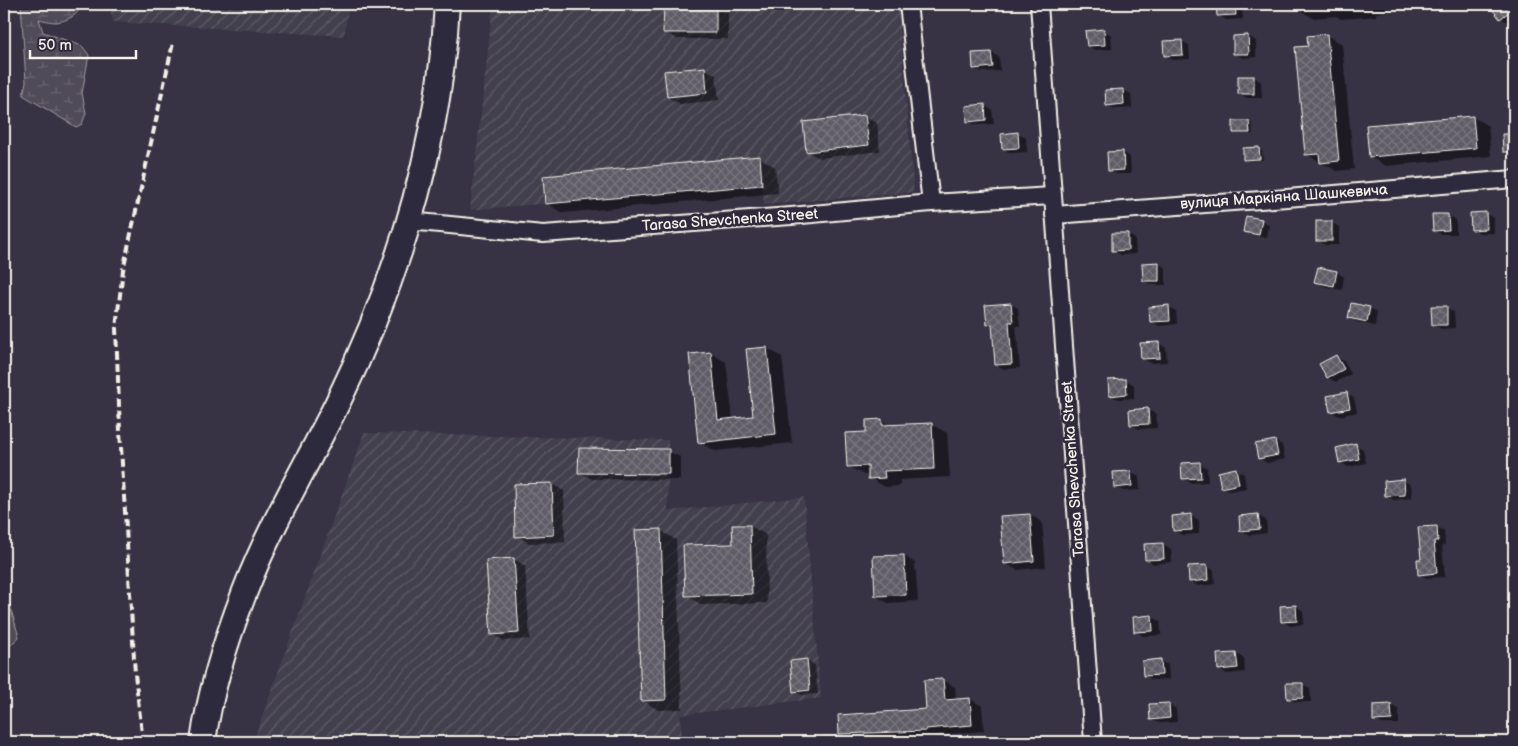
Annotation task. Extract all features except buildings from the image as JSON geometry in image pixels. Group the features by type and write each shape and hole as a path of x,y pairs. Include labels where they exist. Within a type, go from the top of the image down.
{"highway":[{"path":"203,742 206,720 222,653 245,590 274,526 337,403 363,347 409,221 426,157 438,94 447,4"}],"street":[{"path":"908,4 931,203"},
{"name":"Tarasa Shevchenka Street","path":"1039,4 1093,742"},
{"name":"вулиця Маркіяна Шашкевича","path":"1054,214 1287,198 1514,178"},
{"name":"Tarasa Shevchenka Street","path":"409,221 543,234 790,216 931,203 1052,196"}],"shaded area":[{"path":"109,4 349,4 344,36 113,22"},
{"path":"493,4 898,4 914,192 764,205 762,185 470,210"},
{"path":"364,433 668,440 668,511 804,497 821,698 680,715 683,742 253,742"},
{"path":"856,733 857,742 743,742 839,734"}],"green space":[{"path":"21,4 82,4 72,17 64,20 54,22 39,19 43,32 82,46 89,55 82,93 86,113 82,124 76,127 23,95 26,82"},
{"path":"4,586 19,637 4,652"}],"railway":[{"path":"143,742 135,674 120,431 116,328 123,270 173,43"}]}
